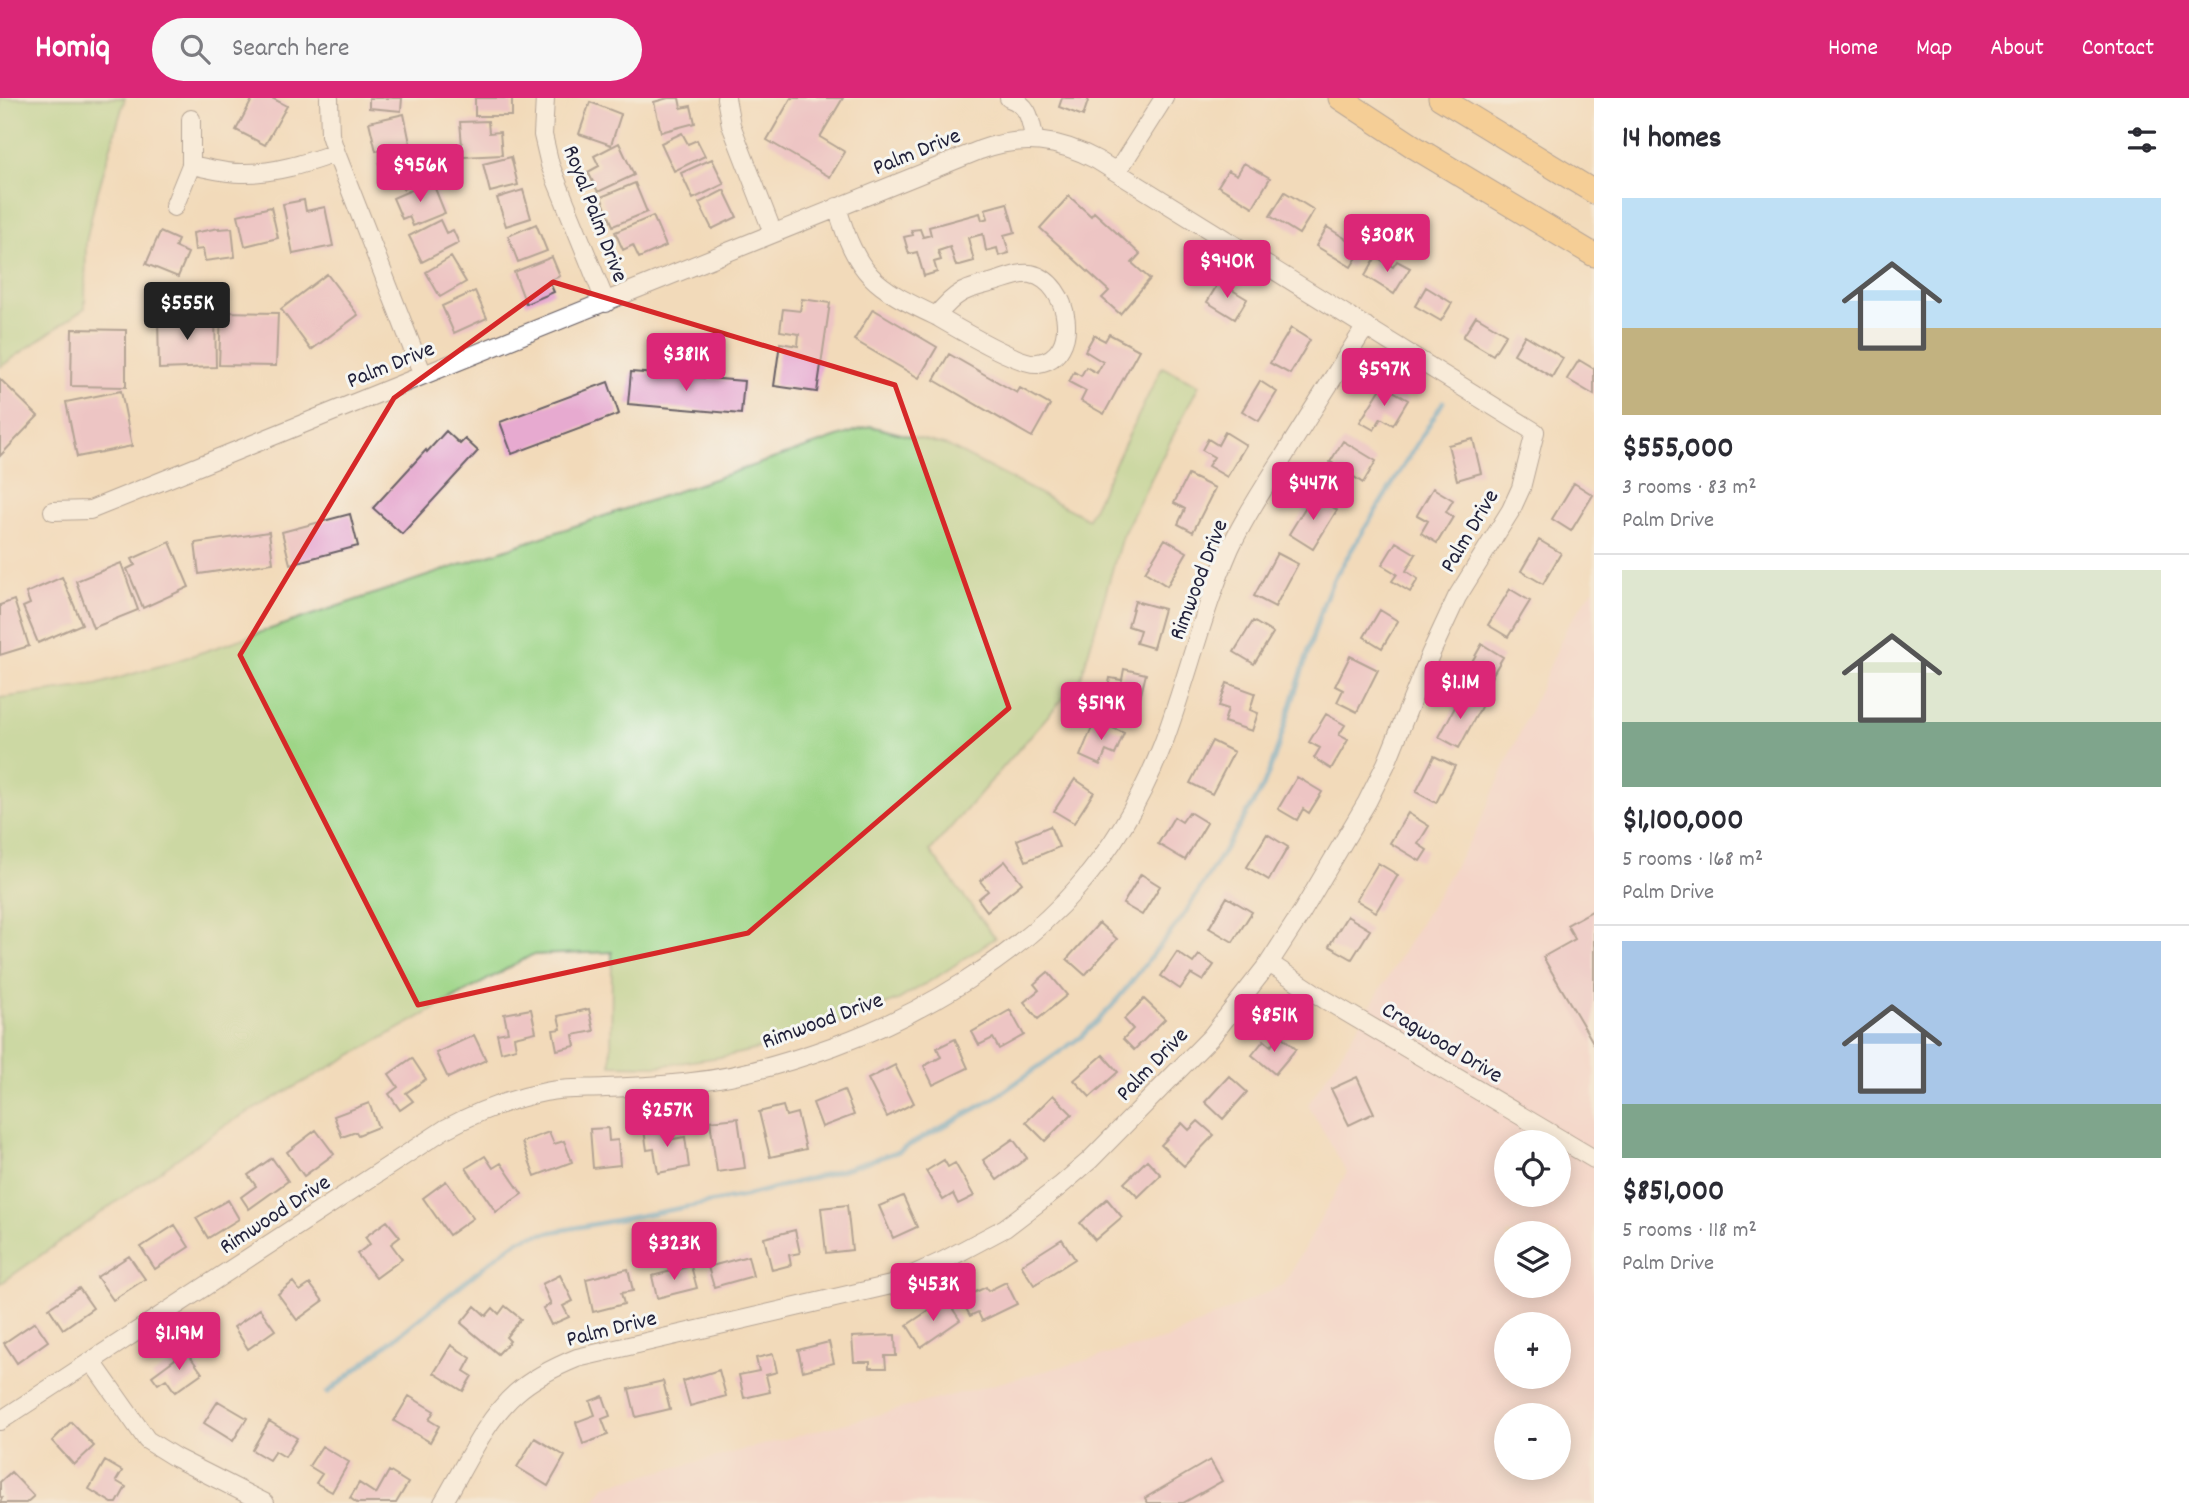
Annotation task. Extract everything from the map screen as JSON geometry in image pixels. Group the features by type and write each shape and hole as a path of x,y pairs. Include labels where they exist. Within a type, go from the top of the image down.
{"main road":[{"path":"1340,98 1416,148 1594,255"},
{"path":"1440,98 1594,192"}],"street":[{"path":"329,98 330,135 336,153 423,375"},
{"name":"Royal Palm Drive","path":"545,98 544,135 550,165 606,303"},
{"path":"726,98 731,125 774,233"},
{"path":"1009,98 1020,102 1027,109 1035,141"},
{"path":"1117,172 1164,98"},
{"path":"174,207 191,165 191,119"},
{"name":"Palm Drive","path":"53,510 90,510 606,303 837,207 997,144 1014,141 1035,141 1082,152 1535,432 1521,488 1511,510 1457,597 1367,802 1269,963 1211,1037 1148,1102 1060,1186 1005,1228 891,1285 577,1358 555,1367 524,1387 500,1410 443,1503"},
{"path":"191,165 243,174 300,165 336,153"},
{"path":"837,207 849,244 876,283 888,292 1017,359 1039,363 1051,358 1065,339 1067,324 1058,294 1052,285 1042,278 1028,274 967,289 952,297 936,316"},
{"name":"Rimwood Drive","path":"0,1421 445,1129 468,1117 547,1091 694,1082 803,1057 914,1011 949,992 1000,957 1077,888 1098,862 1132,809 1167,733 1231,546 1258,496 1366,326"},
{"name":"Cragwood Drive","path":"1269,963 1324,999 1594,1159"},
{"path":"92,1362 147,1440 176,1458 265,1503"}],"highlighted area":[{"path":"553,282 895,385 1009,708 748,933 418,1005 240,655 394,398"}],"shaded area":[{"path":"1594,588 1594,1503 593,1503 605,1486 1167,1339 1284,1284 1347,1172 1308,1105 1477,829 1568,625"}],"green space":[{"path":"0,98 125,98 86,242 85,308 0,367"},
{"path":"1162,367 1199,385 1122,536 1081,678 930,851 995,938 898,1000 789,1042 727,1056 658,1066 611,1065 612,952 532,955 222,1127 0,1284 0,698 96,685 176,661 870,426 948,446 1088,519"}],"building":[{"path":"253,98 272,98 287,106 265,145 236,130"},
{"path":"369,98 402,98 401,111 369,108"},
{"path":"475,98 512,98 512,116 475,116"},
{"path":"679,98 681,108 691,106 695,123 661,132 654,102"},
{"path":"791,98 843,98 820,137 845,152 830,177 767,140"},
{"path":"1062,98 1089,98 1083,116 1059,107"},
{"path":"590,102 621,114 611,145 579,134"},
{"path":"404,114 410,143 376,151 369,122"},
{"path":"488,121 489,133 500,132 502,155 463,157 460,122"},
{"path":"682,133 688,144 697,140 705,156 674,171 661,143"},
{"path":"619,143 634,175 598,192 588,172 599,166 594,156"},
{"path":"414,147 428,177 403,189 398,177 388,182 379,163"},
{"path":"511,157 518,185 490,192 483,164"},
{"path":"712,159 724,184 693,199 681,173"},
{"path":"1244,163 1270,178 1253,207 1218,186 1228,170 1237,175"},
{"path":"432,181 445,213 413,226 409,216 402,219 393,198"},
{"path":"635,183 647,212 613,226 601,197"},
{"path":"523,190 531,218 506,226 497,198"},
{"path":"724,190 737,217 712,229 699,203"},
{"path":"1285,192 1314,210 1299,234 1270,216"},
{"path":"1069,196 1091,216 1094,212 1140,254 1132,263 1150,279 1120,314 1102,298 1109,291 1040,228"},
{"path":"304,200 306,211 325,207 333,246 293,254 283,204"},
{"path":"1007,203 1015,232 1004,235 1009,253 999,256 997,248 986,251 983,234 968,238 974,261 956,266 950,247 938,251 941,260 934,262 937,272 924,276 917,252 909,254 904,237 913,235 911,230 920,229 923,237 931,235 929,227 980,213 982,220 988,218 985,209"},
{"path":"271,207 278,238 245,246 238,215"},
{"path":"653,216 666,246 639,258 633,245 623,250 615,232"},
{"path":"440,220 446,233 453,230 459,243 422,262 409,236"},
{"path":"536,224 547,251 518,262 508,236"},
{"path":"1327,227 1362,249 1351,267 1316,246"},
{"path":"232,228 235,257 205,261 203,249 195,250 193,233"},
{"path":"160,232 178,240 175,247 188,253 178,277 146,264"},
{"path":"451,257 466,282 440,297 426,272"},
{"path":"552,257 560,276 549,281 554,292 526,304 514,272"},
{"path":"1376,257 1393,267 1397,261 1410,268 1394,294 1365,276"},
{"path":"327,274 358,315 311,350 281,309"},
{"path":"1219,282 1247,299 1235,319 1207,302"},
{"path":"1426,287 1452,303 1441,321 1415,306"},
{"path":"475,291 487,318 454,333 442,306"},
{"path":"802,299 830,303 817,392 774,386 780,343 798,346 799,334 780,331 783,309 800,311"},
{"path":"873,309 937,347 919,378 854,340"},
{"path":"221,312 278,313 276,366 219,365"},
{"path":"215,314 216,367 159,369 158,316"},
{"path":"1476,316 1506,334 1493,355 1463,337"},
{"path":"1291,328 1310,340 1290,374 1270,363"},
{"path":"72,329 126,330 126,387 71,386"},
{"path":"1109,334 1139,350 1104,414 1081,401 1086,391 1069,382 1074,372 1081,376 1086,367 1097,373 1103,362 1085,351 1094,335 1105,341"},
{"path":"1525,335 1563,358 1552,377 1514,354"},
{"path":"949,354 1017,393 1020,388 1050,405 1032,437 934,380"},
{"path":"1579,360 1594,369 1594,395 1567,379"},
{"path":"631,372 744,381 741,414 628,404"},
{"path":"0,379 38,416 0,456"},
{"path":"1260,381 1277,392 1259,421 1242,411"},
{"path":"608,382 619,414 512,454 500,422"},
{"path":"1383,385 1408,400 1393,425 1381,418 1374,430 1360,422"},
{"path":"121,391 132,446 77,457 66,402"},
{"path":"446,431 460,444 465,439 478,451 402,534 373,508"},
{"path":"1225,432 1246,445 1227,477 1208,466 1214,457 1202,450 1208,439 1218,445"},
{"path":"1473,439 1481,473 1457,480 1448,445"},
{"path":"1343,441 1376,461 1363,483 1354,477 1347,488 1331,478 1338,466 1330,462"},
{"path":"1188,475 1215,488 1193,532 1178,524 1185,509 1174,503"},
{"path":"1574,483 1593,495 1571,531 1552,519"},
{"path":"1433,488 1453,500 1446,512 1453,517 1437,543 1421,533 1428,521 1417,515"},
{"path":"1313,495 1337,510 1313,549 1289,534"},
{"path":"350,514 358,546 290,564 282,532"},
{"path":"269,532 273,563 199,574 195,543"},
{"path":"1165,539 1187,552 1167,586 1145,572"},
{"path":"1539,540 1561,553 1543,584 1521,571"},
{"path":"170,542 189,587 143,608 127,569 135,565 132,559"},
{"path":"1396,542 1416,554 1406,571 1418,579 1410,592 1392,581 1397,574 1382,565"},
{"path":"1277,553 1298,564 1275,607 1254,596"},
{"path":"121,563 138,610 93,628 76,581"},
{"path":"62,577 82,624 38,643 23,607 30,604 26,593"},
{"path":"1510,589 1530,601 1508,637 1488,625"},
{"path":"14,600 29,646 0,655 0,605"},
{"path":"1135,601 1164,609 1153,648 1136,643 1140,630 1128,626"},
{"path":"1380,610 1398,621 1382,648 1364,637"},
{"path":"1253,621 1273,633 1254,664 1234,652"},
{"path":"1482,644 1503,657 1486,686 1465,674"},
{"path":"1350,656 1378,670 1357,712 1337,702 1343,690 1335,686"},
{"path":"1124,669 1146,674 1137,710 1105,703 1110,678 1122,680"},
{"path":"1227,683 1255,693 1250,710 1258,713 1252,731 1224,722 1228,709 1219,706"},
{"path":"1462,694 1482,705 1459,748 1439,737"},
{"path":"1326,714 1345,725 1339,735 1348,740 1331,769 1314,758 1320,748 1309,742"},
{"path":"1095,720 1124,733 1115,755 1106,751 1100,765 1080,756"},
{"path":"1212,741 1234,752 1212,794 1190,783"},
{"path":"1434,756 1455,766 1436,803 1416,792"},
{"path":"1297,777 1322,792 1309,813 1303,809 1297,820 1278,809"},
{"path":"1075,779 1094,792 1074,823 1054,811"},
{"path":"1189,812 1207,823 1185,860 1158,844 1174,817 1182,822"},
{"path":"1408,813 1429,826 1418,844 1427,850 1420,861 1390,843"},
{"path":"1050,826 1059,847 1026,861 1017,840"},
{"path":"1267,834 1288,847 1269,880 1247,867"},
{"path":"1005,861 1022,883 987,911 978,899 988,891 980,881"},
{"path":"1378,863 1398,875 1376,912 1356,900"},
{"path":"1141,874 1160,886 1142,915 1123,904"},
{"path":"1227,897 1252,912 1233,942 1209,928"},
{"path":"1594,910 1594,1044 1543,957 1575,939 1567,925"},
{"path":"1347,916 1370,930 1352,959 1329,946"},
{"path":"1099,923 1117,939 1085,975 1067,959"},
{"path":"1177,952 1193,963 1199,955 1214,965 1203,981 1191,974 1180,989 1161,976"},
{"path":"1048,972 1067,995 1038,1019 1024,1002 1039,990 1034,984"},
{"path":"1144,999 1165,1019 1134,1050 1123,1039 1133,1029 1124,1019"},
{"path":"531,1009 536,1032 514,1037 516,1048 501,1052 497,1034 508,1032 504,1014"},
{"path":"589,1009 594,1031 573,1035 575,1046 557,1050 553,1030 561,1029 558,1016"},
{"path":"1010,1010 1024,1035 999,1049 993,1038 979,1045 972,1032"},
{"path":"474,1035 486,1060 448,1078 436,1053"},
{"path":"1280,1035 1296,1049 1275,1074 1252,1055 1264,1040 1271,1046"},
{"path":"955,1039 968,1068 933,1085 924,1066 941,1057 937,1048"},
{"path":"1103,1055 1118,1072 1090,1097 1074,1080"},
{"path":"412,1058 426,1079 406,1093 413,1101 400,1110 389,1094 398,1087 389,1074"},
{"path":"895,1065 914,1103 887,1117 868,1079"},
{"path":"1229,1076 1247,1092 1223,1119 1205,1102"},
{"path":"1357,1077 1374,1113 1349,1125 1331,1089"},
{"path":"844,1090 854,1115 822,1127 813,1103"},
{"path":"1053,1095 1072,1114 1045,1141 1026,1122"},
{"path":"369,1103 378,1127 358,1135 356,1132 342,1137 334,1116"},
{"path":"783,1106 786,1116 797,1113 806,1149 770,1157 759,1112"},
{"path":"738,1118 745,1168 717,1172 710,1121"},
{"path":"1198,1121 1214,1135 1184,1166 1161,1145 1182,1123 1189,1130"},
{"path":"670,1126 673,1139 685,1137 689,1167 658,1173 654,1149 647,1150 644,1130"},
{"path":"608,1128 609,1141 618,1140 620,1165 593,1168 590,1129"},
{"path":"316,1130 334,1154 304,1176 287,1152"},
{"path":"549,1132 554,1144 564,1141 572,1162 535,1176 522,1142"},
{"path":"1013,1139 1027,1158 997,1180 983,1160"},
{"path":"485,1156 493,1168 501,1163 522,1194 496,1212 466,1168"},
{"path":"272,1158 288,1181 249,1209 241,1197 256,1186 248,1175"},
{"path":"944,1160 948,1167 955,1163 974,1196 958,1204 953,1194 943,1200 926,1171"},
{"path":"1147,1160 1161,1175 1138,1197 1124,1183"},
{"path":"446,1181 473,1218 449,1235 423,1198"},
{"path":"903,1196 917,1227 893,1238 879,1206"},
{"path":"1107,1199 1122,1217 1095,1240 1080,1223"},
{"path":"228,1200 239,1219 208,1238 196,1218"},
{"path":"847,1205 852,1250 826,1253 821,1208"},
{"path":"387,1221 400,1237 391,1244 402,1259 376,1278 357,1254 370,1244 365,1237"},
{"path":"175,1225 189,1247 155,1269 141,1247"},
{"path":"795,1230 800,1253 789,1255 791,1265 772,1270 764,1238"},
{"path":"1062,1239 1075,1259 1034,1285 1021,1265"},
{"path":"129,1256 145,1279 113,1300 97,1277"},
{"path":"748,1256 753,1276 714,1287 708,1267"},
{"path":"691,1266 697,1288 657,1298 652,1276"},
{"path":"628,1269 633,1291 621,1293 624,1304 593,1312 586,1279"},
{"path":"560,1275 573,1301 563,1306 569,1317 551,1325 543,1308 551,1304 542,1284"},
{"path":"293,1282 300,1291 310,1284 323,1301 297,1320 278,1294"},
{"path":"1006,1282 1017,1304 982,1321 978,1312 970,1316 961,1299 986,1287 988,1291"},
{"path":"79,1288 93,1308 63,1329 49,1308"},
{"path":"946,1299 960,1320 921,1347 907,1325"},
{"path":"475,1306 486,1316 493,1308 499,1314 505,1306 521,1319 506,1337 510,1341 498,1354 461,1323"},
{"path":"260,1309 275,1330 248,1349 234,1327"},
{"path":"35,1322 48,1341 17,1363 4,1343"},
{"path":"895,1335 896,1356 885,1356 886,1368 870,1368 870,1362 854,1362 852,1337"},
{"path":"829,1342 834,1363 803,1371 798,1350"},
{"path":"451,1345 471,1358 464,1371 472,1376 463,1391 434,1373"},
{"path":"186,1351 202,1373 175,1392 166,1379 158,1384 152,1376"},
{"path":"773,1354 777,1372 766,1375 770,1392 744,1398 739,1375 759,1371 756,1358"},
{"path":"719,1370 726,1396 690,1406 683,1381"},
{"path":"663,1381 670,1409 636,1417 629,1389"},
{"path":"409,1396 434,1411 429,1420 439,1426 430,1442 394,1421"},
{"path":"603,1396 610,1416 602,1419 608,1435 583,1444 576,1422 595,1415 590,1401"},
{"path":"218,1401 247,1418 233,1441 204,1423"},
{"path":"269,1421 297,1438 285,1457 275,1451 269,1460 252,1450"},
{"path":"71,1422 94,1446 74,1465 52,1441"},
{"path":"535,1438 565,1456 548,1486 517,1467"},
{"path":"322,1446 349,1462 332,1492 316,1483 322,1474 309,1466"},
{"path":"1210,1460 1222,1481 1183,1503 1148,1503 1145,1498"},
{"path":"105,1461 122,1471 116,1481 126,1487 117,1503 112,1503 89,1489"},
{"path":"389,1471 408,1483 396,1503 357,1503 350,1498 359,1483 376,1494"},
{"path":"11,1472 34,1496 26,1503 0,1503 0,1482"}],"waterway":[{"path":"327,1393 519,1240 745,1196 897,1152 993,1099 1082,1036 1112,1006 1182,918 1262,789 1333,580 1443,402"}]}
